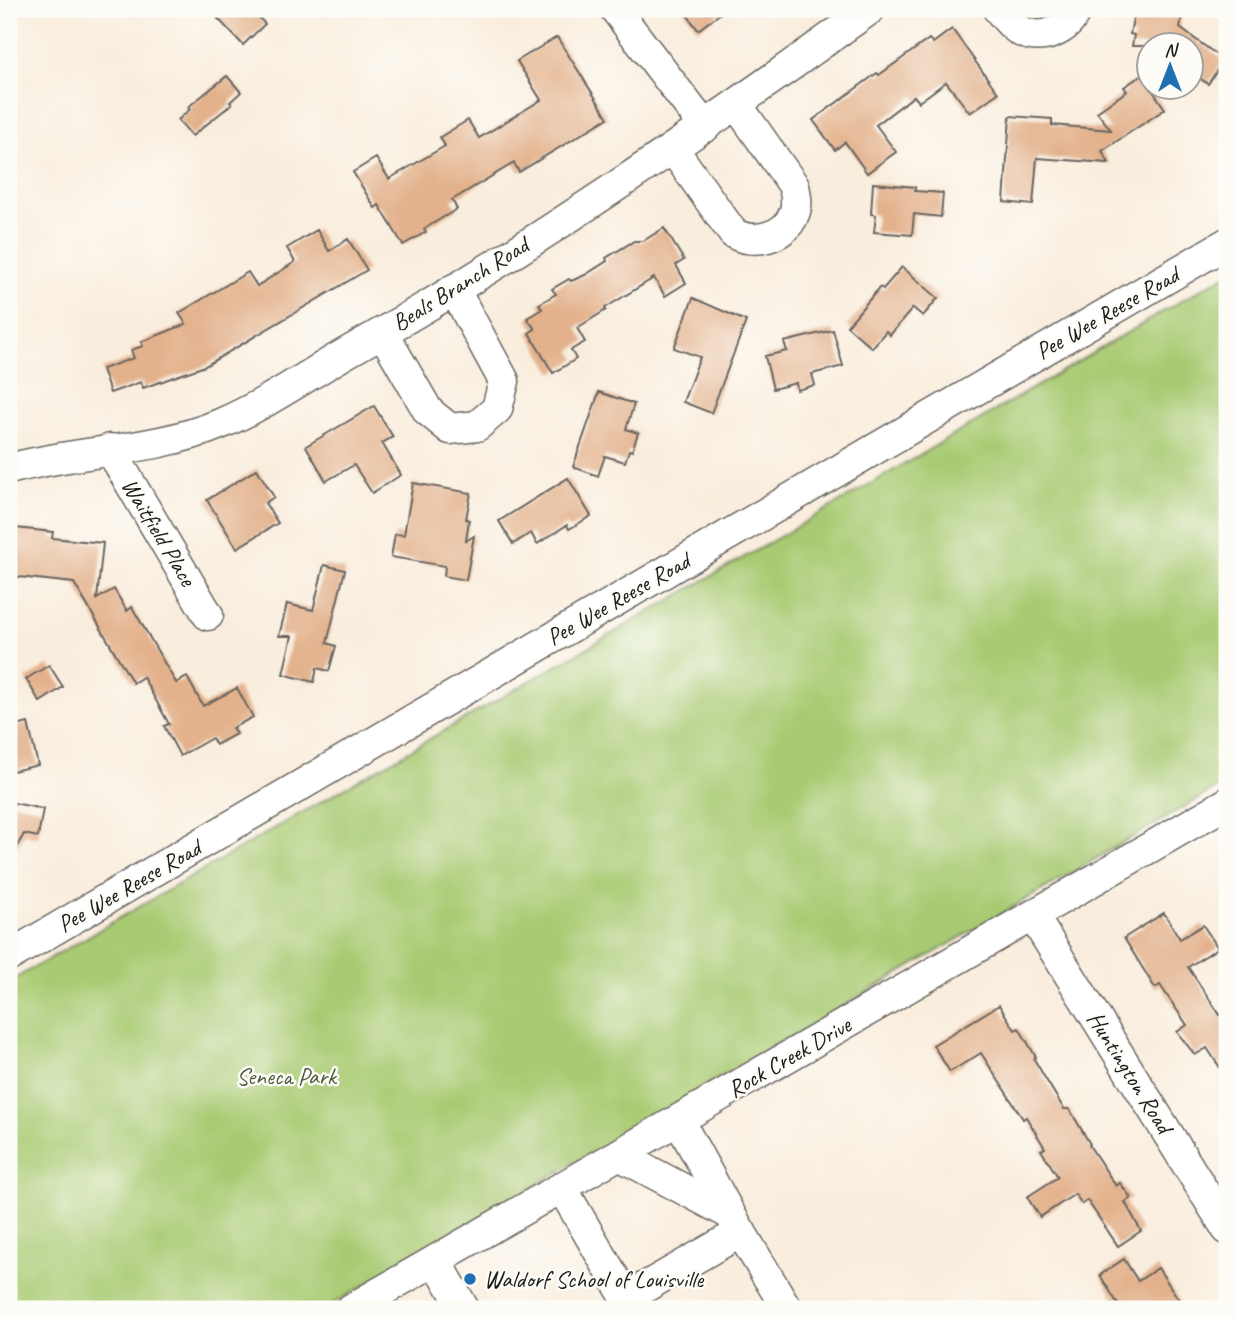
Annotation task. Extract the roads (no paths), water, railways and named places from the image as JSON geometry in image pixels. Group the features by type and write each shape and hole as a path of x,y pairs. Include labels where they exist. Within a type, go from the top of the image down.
{"street":[{"path":"615,9 705,127"},
{"name":"Beals Branch Road","path":"9,469 38,461 174,440 221,424 280,394 454,289 673,149 870,9"},
{"path":"998,9 1006,20 1021,31 1038,36 1059,30 1074,15 1076,9"},
{"path":"673,149 733,233 743,239 753,240 771,237 786,228 794,215 797,201 794,187 737,105"},
{"name":"Pee Wee Reese Road","path":"9,956 1227,243"},
{"path":"383,333 428,411 450,429 477,426 497,409 504,381 454,289"},
{"name":"Waitfield Place","path":"110,449 208,615"},
{"name":"Rock Creek Drive","path":"351,1309 1227,803"},
{"name":"Huntington Road","path":"1033,916 1226,1224"},
{"path":"678,1121 787,1309"},
{"path":"619,1155 735,1223"},
{"path":"562,1188 618,1304 735,1223"},
{"path":"436,1260 464,1309"}],"place":[{"name":"Waldorf School of Louisville","path":"470,1279"}],"park label":[{"name":"Seneca Park","path":"286,1076"}]}
